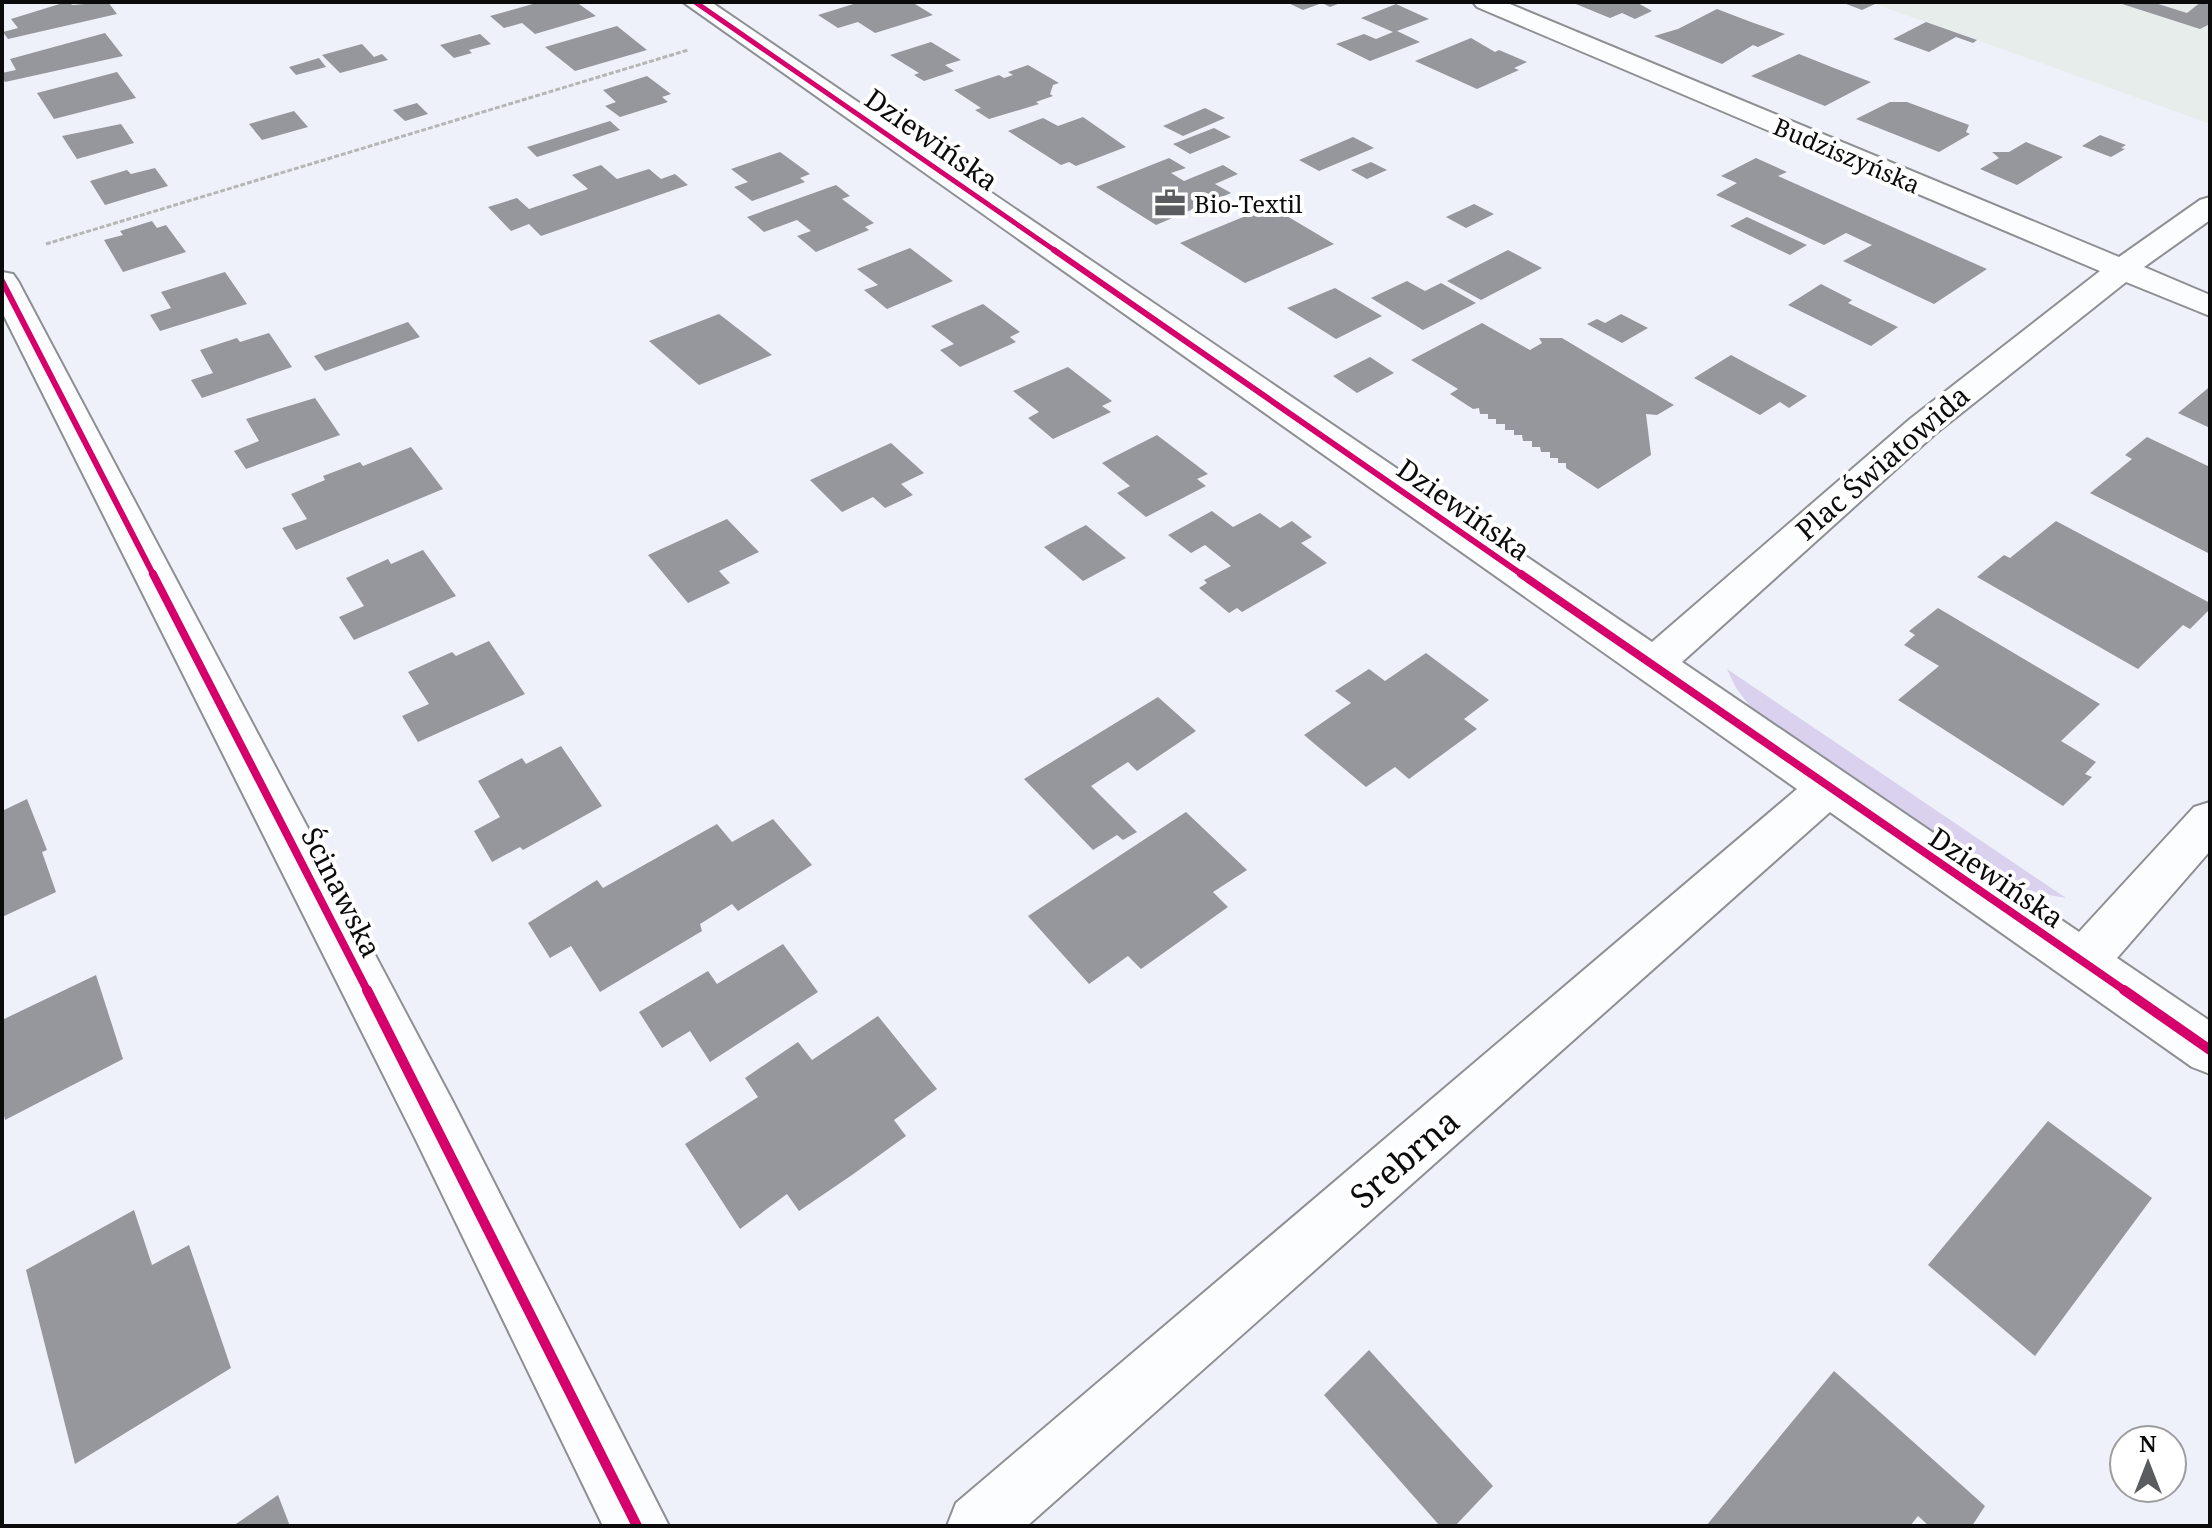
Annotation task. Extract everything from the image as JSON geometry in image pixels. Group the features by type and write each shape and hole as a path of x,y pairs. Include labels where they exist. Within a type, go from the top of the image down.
{"street":[{"name":"Dziewińska","path":"695,2 2210,1050"},
{"name":"Budziszyńska","path":"1485,2 2210,306"},
{"name":"Plac Światowida","path":"1652,666 1939,411 2121,269 2210,206"},
{"name":"Ścinawska","path":"2,281 434,1120 637,1526"},
{"name":"Srebrna","path":"979,1526 1828,788"},
{"path":"2082,962 2210,820"}],"path":[{"path":"46,244 741,34"}],"shaded area":[{"path":"1869,2 2210,2 2210,124 1977,40"},
{"path":"1727,669 2066,898 2032,892 1998,877 1752,709 1736,688"}],"building":[{"path":"66,2 73,5 108,2 117,14 8,39 3,32 18,28 11,19"},
{"path":"540,2 576,2 596,16 535,34 522,23 504,28 490,16"},
{"path":"860,2 920,2 915,4 933,15 875,33 858,22 838,28 818,15"},
{"path":"1286,2 1343,2 1330,7 1322,3 1303,10"},
{"path":"1571,2 1636,2 1652,11 1635,19 1622,13 1610,18"},
{"path":"1841,2 1869,2 1875,4 1862,10"},
{"path":"2152,2 2187,13 2201,2 2210,5 2210,24 2200,29 2119,3"},
{"path":"1396,4 1429,19 1397,31 1420,42 1370,61 1336,44 1364,34 1376,39 1393,32 1361,18"},
{"path":"1717,9 1785,34 1758,47 1753,45 1722,64 1654,36 1678,29"},
{"path":"1926,22 1977,40 1973,43 1956,37 1929,52 1893,39"},
{"path":"617,26 647,50 575,71 545,47"},
{"path":"105,33 123,56 5,82 2,77 2,73 16,70 10,59"},
{"path":"480,34 491,44 454,58 440,45"},
{"path":"1471,38 1495,52 1499,50 1527,62 1514,68 1519,70 1477,89 1415,61"},
{"path":"931,42 961,60 945,65 954,71 924,81 914,75 919,73 890,55"},
{"path":"362,44 374,57 382,54 388,60 340,73 322,55"},
{"path":"1799,54 1871,82 1825,106 1751,76"},
{"path":"319,58 326,67 296,75 289,67"},
{"path":"1028,65 1059,83 1053,85 1050,94 1053,96 1036,102 1039,104 989,119 975,110 981,108 954,90 999,75 1004,78 1013,75 1008,72"},
{"path":"117,72 136,98 54,119 37,93"},
{"path":"647,76 671,94 662,97 668,102 620,117 605,106 616,102 603,90"},
{"path":"1890,102 1907,102 1969,125 1966,132 1970,134 1939,152 1856,119"},
{"path":"417,103 428,114 405,121 393,110"},
{"path":"1205,108 1225,118 1183,136 1163,126"},
{"path":"294,111 308,127 262,140 249,124"},
{"path":"1083,117 1126,147 1076,166 1069,162 1061,165 1008,131 1043,118 1058,126"},
{"path":"610,121 620,130 537,157 527,147"},
{"path":"121,124 134,143 77,159 62,136"},
{"path":"1214,128 1231,137 1190,154 1173,144"},
{"path":"2100,135 2126,145 2121,148 2125,149 2111,157 2082,146"},
{"path":"1353,137 1374,148 1319,171 1299,160"},
{"path":"2026,142 2063,157 2017,185 1980,169 1999,158 1992,152 2009,152"},
{"path":"780,152 810,174 800,178 805,182 752,201 734,187 748,182 731,169"},
{"path":"1169,158 1186,168 1171,173 1184,181 1223,165 1238,174 1215,184 1231,193 1156,225 1096,187"},
{"path":"1756,158 1787,172 1778,176 1987,269 1934,304 1843,261 1872,245 1846,233 1824,245 1716,195 1737,183 1721,176"},
{"path":"1371,162 1387,170 1367,179 1351,170"},
{"path":"601,165 617,179 649,169 661,179 675,174 688,185 541,236 529,224 511,231 488,207 517,198 529,209 588,189 572,175"},
{"path":"155,168 168,186 105,205 90,181 127,170 131,174"},
{"path":"836,185 850,196 842,199 874,223 865,227 869,230 816,252 797,236 811,231 797,220 764,232 747,217"},
{"path":"1474,204 1494,214 1466,228 1446,217"},
{"path":"1270,206 1334,244 1245,283 1180,243"},
{"path":"1747,217 1807,245 1790,255 1730,226"},
{"path":"152,221 157,228 166,225 186,252 123,272 104,240 123,235 120,231"},
{"path":"910,248 953,281 887,309 864,290 878,285 857,269"},
{"path":"1508,250 1542,268 1481,300 1447,281"},
{"path":"225,272 247,304 160,331 150,315 171,308 161,292"},
{"path":"1407,281 1425,291 1441,283 1476,303 1423,330 1371,298"},
{"path":"1821,284 1852,300 1848,303 1898,327 1871,346 1788,305"},
{"path":"1335,288 1382,316 1336,339 1287,308"},
{"path":"983,304 1020,332 1010,337 1016,342 960,367 940,350 954,344 931,326"},
{"path":"719,314 772,355 699,385 649,341"},
{"path":"1621,314 1648,328 1622,343 1587,324 1597,319 1605,323"},
{"path":"408,322 420,337 325,371 314,356"},
{"path":"1482,323 1530,350 1542,343 1539,338 1562,338 1674,405 1657,415 1646,414 1651,455 1598,489 1566,468 1566,463 1550,458 1550,452 1541,452 1540,447 1532,447 1532,441 1523,441 1522,435 1514,435 1514,430 1505,430 1505,424 1496,424 1496,419 1488,419 1488,414 1480,414 1479,408 1473,409 1450,394 1458,389 1411,360"},
{"path":"269,333 292,367 202,398 191,380 213,373 200,350 237,338 240,342"},
{"path":"1731,355 1807,396 1789,408 1780,402 1760,415 1694,378"},
{"path":"1370,357 1394,373 1357,393 1333,376"},
{"path":"1068,367 1112,401 1102,406 1111,412 1053,439 1028,418 1039,412 1013,391"},
{"path":"2210,386 2210,428 2178,413"},
{"path":"315,398 340,435 246,469 234,451 259,441 246,419"},
{"path":"1157,435 1208,474 1197,479 1206,486 1146,517 1117,493 1130,486 1102,463"},
{"path":"2147,437 2210,467 2210,554 2090,493 2132,459 2125,455"},
{"path":"891,443 924,473 901,484 913,495 885,508 873,497 842,512 810,480"},
{"path":"411,447 443,489 296,550 282,528 307,519 291,494 325,480 323,476 360,462 363,466"},
{"path":"1212,511 1233,527 1260,513 1280,528 1292,521 1312,537 1301,543 1327,563 1242,612 1237,608 1229,613 1199,588 1207,583 1204,580 1231,566 1205,545 1191,553 1168,535"},
{"path":"727,519 759,552 719,571 730,583 688,603 648,555"},
{"path":"2056,521 2210,603 2210,609 2190,629 2183,625 2138,669 1977,577 2004,555 2010,558"},
{"path":"1086,525 1126,558 1083,581 1044,547"},
{"path":"423,550 456,596 354,640 339,617 364,606 346,578 388,559 391,564"},
{"path":"1938,608 2100,704 2061,741 2096,762 2085,774 2092,777 2063,806 1898,700 1939,666 1904,645 1915,635 1909,631"},
{"path":"489,641 525,694 418,742 402,716 429,704 408,672 452,652 456,656"},
{"path":"1426,653 1489,700 1464,719 1477,729 1409,779 1395,767 1366,787 1304,735 1351,703 1335,691 1369,669 1385,681"},
{"path":"1158,697 1196,731 1137,771 1128,762 1091,786 1137,832 1123,840 1117,835 1093,850 1024,779"},
{"path":"561,746 602,806 523,850 520,847 492,862 474,831 500,817 478,781 522,758 526,764"},
{"path":"27,799 47,850 42,852 56,892 2,917 2,811"},
{"path":"1186,812 1247,870 1213,892 1228,907 1141,969 1128,956 1089,984 1028,916"},
{"path":"773,819 812,865 738,911 732,904 700,924 702,931 600,992 571,946 550,958 528,923 597,880 603,888 717,824 732,842"},
{"path":"783,944 818,992 710,1062 690,1031 662,1048 639,1012 708,971 717,984"},
{"path":"96,975 123,1059 5,1120 2,1106 2,1020"},
{"path":"878,1016 937,1089 894,1120 906,1136 852,1175 799,1211 787,1194 740,1229 685,1144 758,1097 745,1078 798,1042 812,1060"},
{"path":"2048,1121 2152,1198 2035,1356 1928,1265"},
{"path":"134,1210 152,1265 189,1245 231,1368 75,1464 26,1270"},
{"path":"1369,1350 1493,1486 1455,1526 1440,1526 1324,1395"},
{"path":"1834,1371 1985,1506 1972,1526 1929,1526 1918,1516 1910,1526 1706,1526"},
{"path":"278,1495 290,1526 233,1526"}],"cycle path":[{"path":"695,2 2210,1050"},
{"path":"2,281 434,1120 637,1526"}],"place":[{"name":"Bio-Textil","path":"1170,203"}]}
